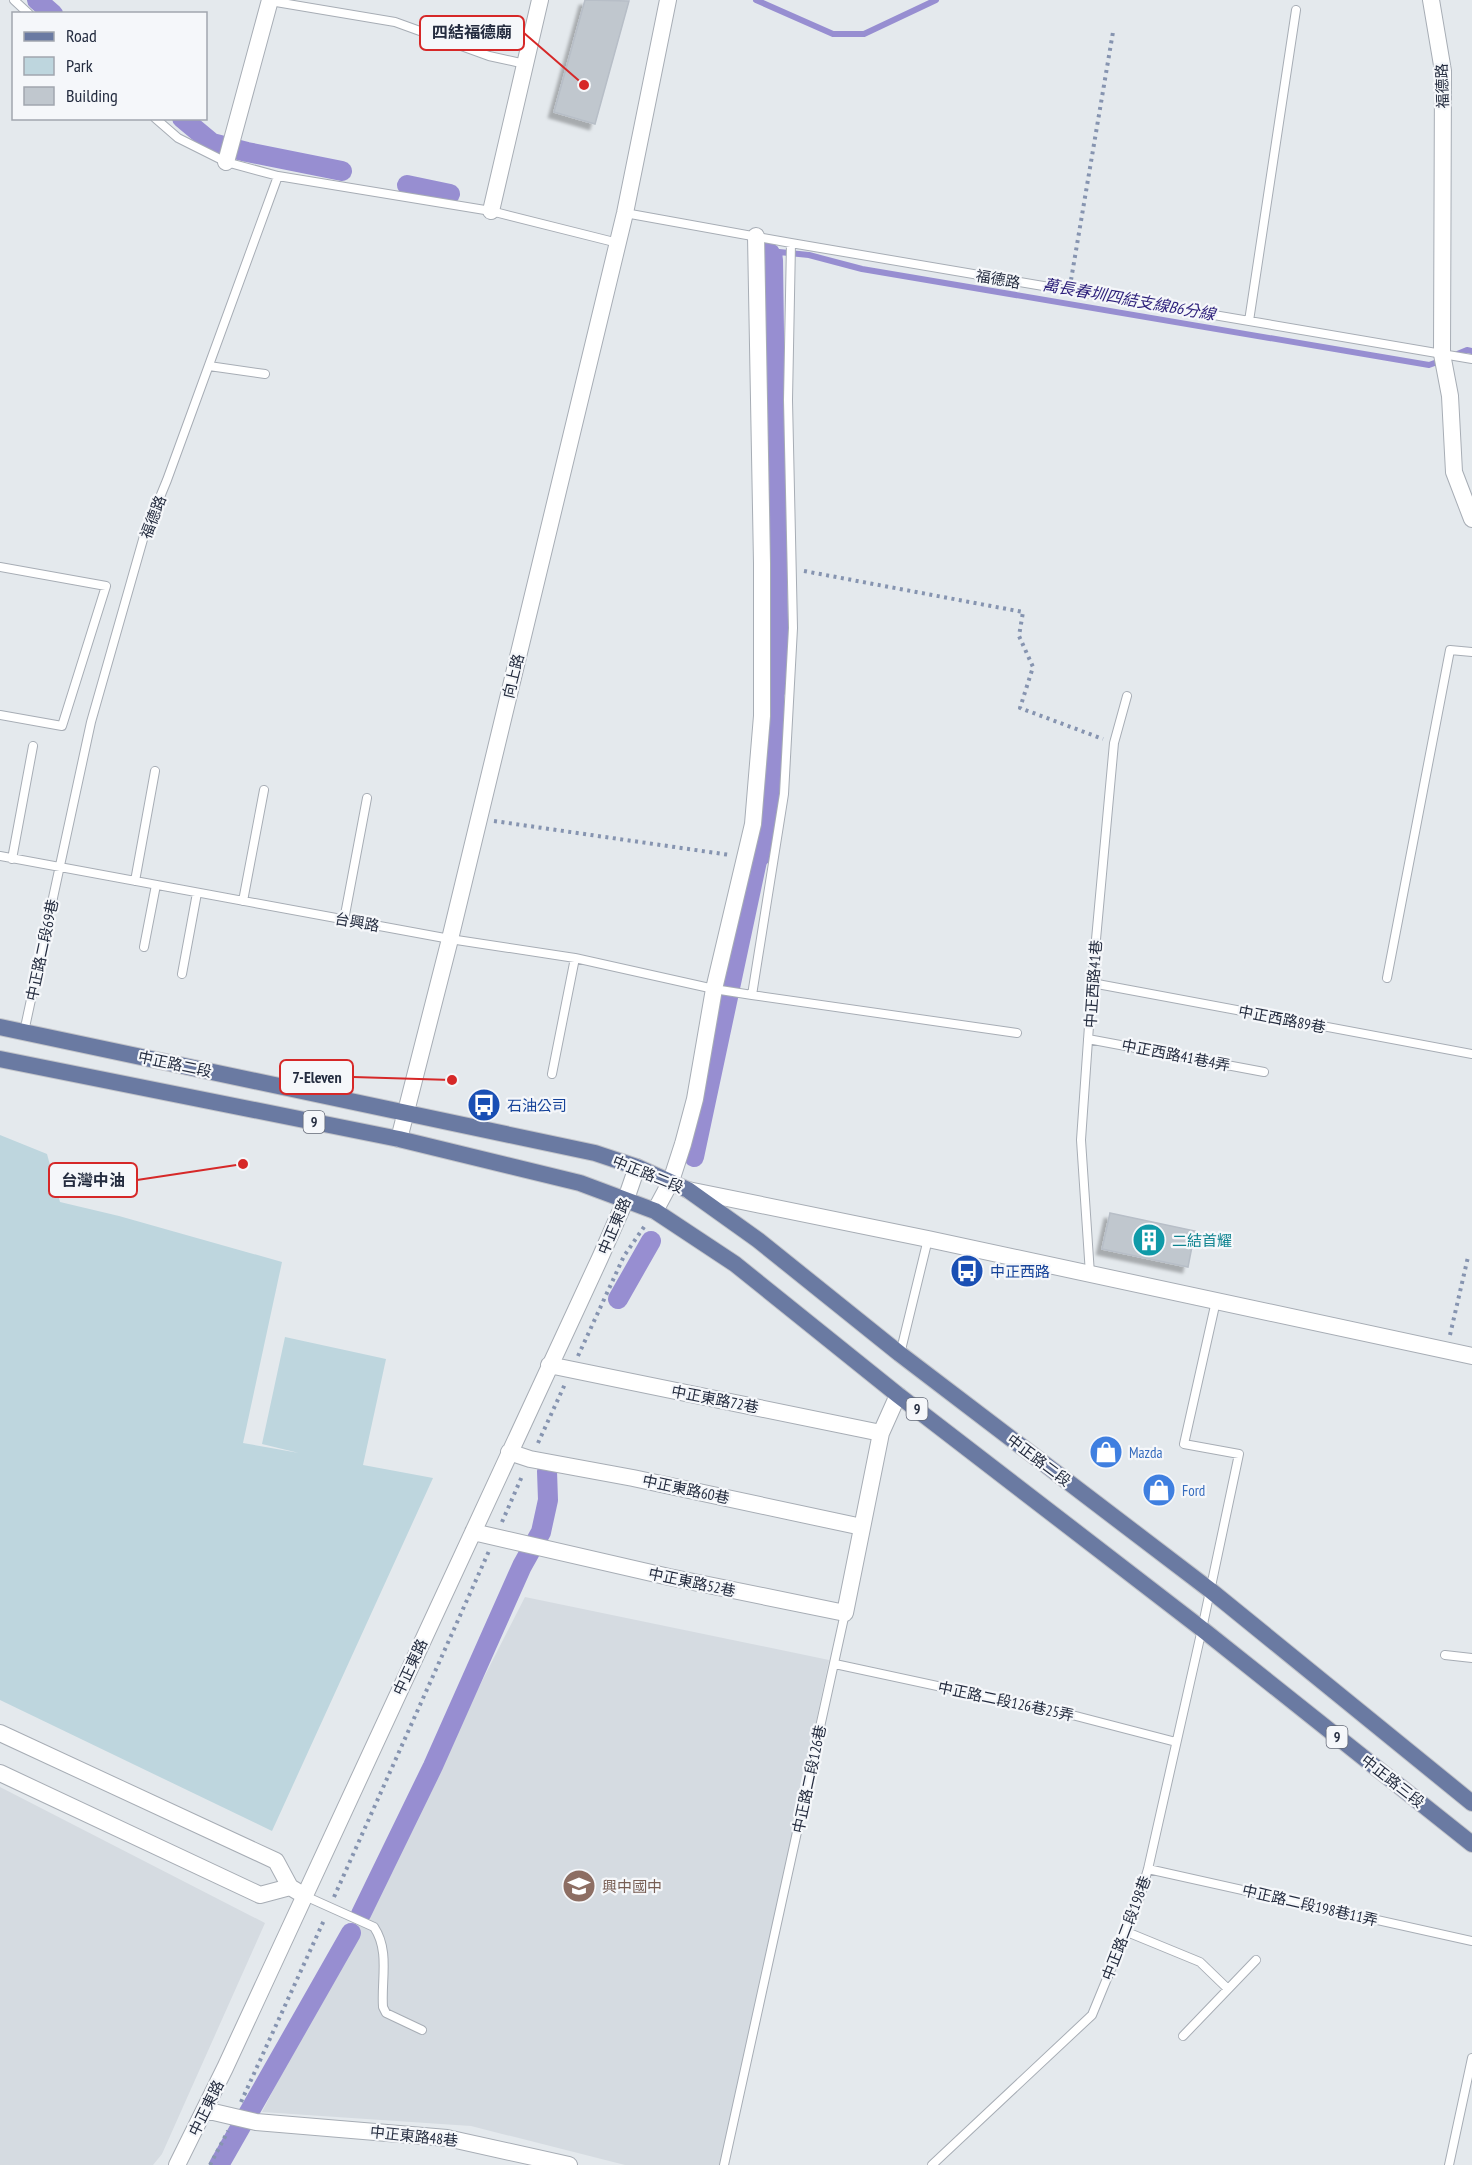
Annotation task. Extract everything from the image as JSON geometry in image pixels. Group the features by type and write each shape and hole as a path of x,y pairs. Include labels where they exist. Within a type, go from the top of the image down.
{"main road":[{"name":"中正路二段","path":"0,1027 595,1153 671,1181 688,1190 758,1240 900,1354 1210,1590"},
{"name":"中正路二段","path":"0,1059 399,1139 580,1183 655,1211 735,1264 898,1395 1202,1629"},
{"name":"9","path":"1210,1590 1472,1803"},
{"name":"中正路三段","path":"1202,1629 1472,1844"}],"street":[{"path":"491,211 540,0"},
{"name":"向上路","path":"399,1139 450,939 618,243 668,0"},
{"name":"福德路","path":"1431,0 1443,71 1442,354 1450,396 1454,472 1472,519"},
{"path":"226,162 270,1"},
{"path":"655,1211 671,1181 683,1144 694,1099 714,989 753,825 762,716 762,563 756,236"},
{"name":"中正東路","path":"177,2165 305,1896 626,1199 637,1167"},
{"path":"688,1190 1472,1356"},
{"name":"中正東路72巷","path":"549,1365 881,1433"},
{"name":"中正路二段126巷","path":"846,1613 881,1433 898,1395"},
{"name":"中正東路60巷","path":"509,1452 530,1459 633,1478 862,1527"},
{"name":"中正東路52巷","path":"472,1532 532,1547 846,1613"},
{"path":"0,1733 276,1861 290,1887 305,1896"},
{"path":"0,1773 260,1895 290,1887"},
{"name":"中正東路48巷","path":"205,2110 256,2122 447,2138 569,2165"}],"lane":[{"path":"14,0 27,12"},
{"path":"270,1 395,22 489,56 525,64"},
{"path":"1249,321 1296,10"},
{"path":"157,120 178,138 226,162 278,176 491,211 618,243"},
{"name":"福德路","path":"60,867 91,722 144,536 167,480 278,176"},
{"name":"福德路","path":"625,213 1472,359"},
{"path":"752,995 784,794 793,628 788,400 791,243"},
{"path":"209,366 265,374"},
{"path":"0,567 106,586 62,726 0,715"},
{"path":"1387,978 1450,650 1472,652"},
{"name":"中正西路41巷","path":"1090,1274 1081,1140 1092,983 1114,743 1127,696"},
{"path":"12,859 33,746"},
{"path":"135,881 155,771"},
{"path":"243,901 264,790"},
{"path":"344,920 367,798"},
{"name":"台興路","path":"0,856 450,939 575,958 714,989 1017,1033"},
{"name":"中正路二段69巷","path":"24,1032 60,867"},
{"path":"144,947 156,885"},
{"path":"182,974 197,893"},
{"path":"552,1074 575,958"},
{"name":"中正西路89巷","path":"1092,983 1472,1054"},
{"name":"中正西路41巷4弄","path":"1088,1039 1264,1072"},
{"path":"900,1354 928,1239"},
{"name":"中正路二段198巷","path":"932,2165 1092,2015 1127,1932 1148,1869 1239,1455 1184,1443 1216,1301"},
{"name":"中正路二段126巷","path":"724,2165 846,1613"},
{"path":"1445,1655 1472,1658"},
{"name":"中正路二段126巷25弄","path":"835,1664 1072,1715 1176,1742"},
{"name":"中正路二段198巷11弄","path":"1148,1869 1472,1941"},
{"path":"305,1896 374,1927 384,1947 383,2007 386,2013 422,2030"},
{"path":"1127,1932 1200,1962 1228,1989"},
{"path":"1183,2036 1256,1960"},
{"path":"1449,2165 1472,2058"}],"path":[{"path":"1069,291 1113,32"},
{"path":"793,569 1023,612 1019,636 1033,667 1020,708 1114,743"},
{"path":"478,819 746,857"},
{"name":"中正東路","path":"210,2165 236,2118 530,1459 624,1256 655,1211"},
{"path":"1447,1351 1468,1257"}],"shaded area":[{"name":"興中國中","path":"525,1597 829,1660 723,2165 625,2165 471,2126 262,2112"},
{"path":"0,1787 265,1923 162,2154 153,2165 0,2165"}],"green space":[{"path":"0,1135 47,1154 60,1202 119,1216 282,1262 243,1443 299,1453 262,1444 285,1337 386,1359 363,1465 433,1478 272,1831 0,1700"}],"building":[{"path":"585,0 629,1 595,124 554,112"},
{"name":"二結首耀","path":"1110,1213 1195,1231 1188,1267 1102,1249"}],"waterway":[{"path":"37,0 51,12"},
{"path":"756,0 833,34 864,34 936,0"},
{"path":"184,120 212,143 342,171"},
{"path":"407,185 450,194"},
{"path":"694,1157 764,828 775,749 770,253 764,252"},
{"name":"萬長春圳四結支線B6分線","path":"779,252 809,255 862,269 1429,365 1443,360"},
{"path":"770,253 779,252 780,260 786,692"},
{"name":"萬長春圳四結支線B6分線","path":"1455,355 1467,350 1472,351"},
{"path":"731,981 736,982 762,864 768,859 782,777"},
{"path":"618,1299 651,1241"},
{"path":"361,1914 433,1766 522,1566 541,1532 548,1500 547,1471"},
{"path":"219,2165 351,1933"}],"place":[{"name":"四結福德廟","path":"584,85"},
{"name":"7-Eleven","path":"452,1080"},
{"name":"石油公司","path":"484,1105"},
{"name":"台灣中油","path":"243,1164"},
{"name":"二結首耀","path":"1149,1240"},
{"name":"中正西路","path":"967,1271"},
{"name":"Mazda","path":"1106,1452"},
{"name":"Ford","path":"1159,1490"},
{"name":"興中國中","path":"579,1886"}]}
